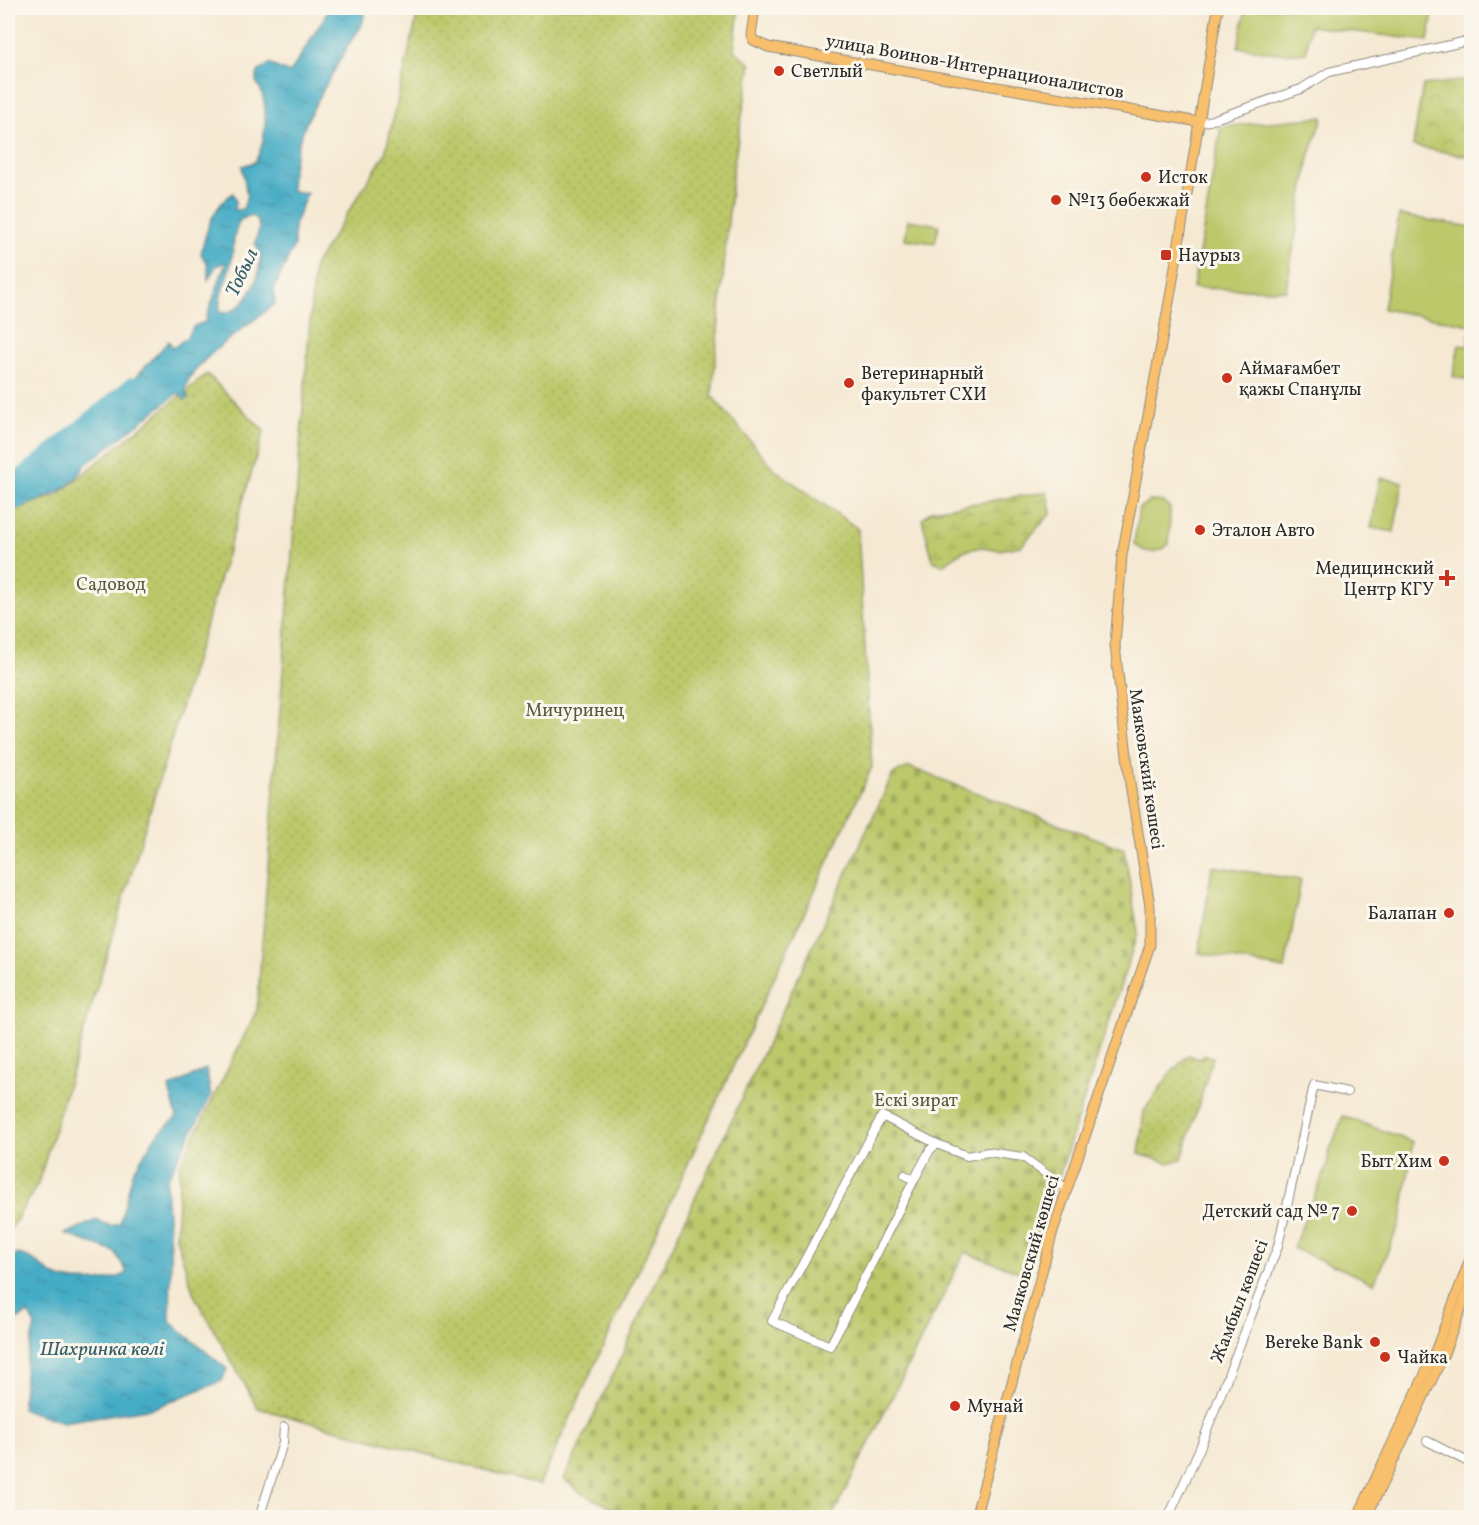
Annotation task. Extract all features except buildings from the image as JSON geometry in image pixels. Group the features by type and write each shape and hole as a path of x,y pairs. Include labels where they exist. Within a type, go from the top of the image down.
{"main road":[{"name":"улица Воинов-Интернационалистов","path":"755,8 751,35 753,40 768,47 1199,122"},
{"name":"Маяковский көшесі","path":"975,1518 1067,1189 1149,945 1150,906 1130,784 1115,645 1122,555 1218,8"},
{"path":"1357,1518 1433,1358 1472,1254"},
{"path":"1366,1518 1441,1360 1472,1280"}],"street":[{"path":"1199,122 1209,121 1301,89 1329,72 1353,64 1472,40"},
{"name":"Жамбыл көшесі","path":"1168,1518 1200,1448 1278,1246 1314,1085 1347,1092"},
{"path":"937,1144 930,1150 914,1180 830,1346 772,1321 882,1116 937,1144 967,1156 988,1152 1023,1158 1067,1189"},
{"path":"905,1175 914,1180"},
{"path":"259,1518 283,1443 284,1427"},
{"path":"1427,1441 1472,1464"},
{"path":"1468,1518 1472,1511"}],"green space":[{"name":"Мичуринец","path":"419,8 739,8 734,50 751,64 733,168 712,396 774,469 858,529 872,767 539,1485 258,1408 194,1295 176,1237 180,1165 257,1010 314,266 385,154"},
{"path":"1246,8 1434,8 1428,41 1310,26 1306,53 1276,53 1238,47"},
{"path":"1471,80 1471,157 1413,146 1423,85"},
{"path":"1323,117 1309,157 1286,290 1193,288 1221,127"},
{"path":"1399,215 1471,227 1471,325 1383,309"},
{"path":"908,220 939,225 935,243 905,239"},
{"path":"1471,329 1471,380 1453,377 1459,345 1468,346"},
{"name":"Садовод","path":"207,374 264,431 38,1184 8,1233 8,509 56,496"},
{"path":"1380,478 1403,482 1394,532 1371,528"},
{"path":"1047,492 1051,513 1021,546 999,550 982,547 963,551 943,565 933,561 922,519 932,510"},
{"path":"1150,501 1164,502 1170,508 1169,544 1161,550 1152,552 1142,550 1134,543 1139,508"},
{"name":"Ескі зират","path":"909,767 1124,849 1138,932 1027,1275 965,1252 832,1517 632,1517 581,1493 564,1479 893,774"},
{"path":"1212,866 1301,880 1285,969 1199,953"},
{"path":"1188,1055 1200,1059 1205,1055 1213,1057 1182,1159 1169,1163 1139,1154 1144,1111 1169,1075"},
{"path":"1343,1116 1413,1142 1401,1220 1374,1283 1293,1248 1327,1166 1329,1153"}],"water":[{"path":"330,8 367,8 362,25 310,114 296,150 291,191 307,193 294,226 294,246 274,289 275,304 225,342 200,365 186,386 189,398 185,400 178,393 85,465 79,475 62,490 8,513 8,479 99,417 169,341 173,348 186,338 194,326 205,322 226,262 216,266 208,280 208,265 201,254 208,228 220,205 233,193 236,201 234,210 243,209 247,196 242,166 255,162 262,143 265,110 256,81 258,72 269,64 290,73","holes":["251,215 258,221 259,230 255,243 260,263 254,287 239,306 220,313 220,299 231,264 234,238 240,220"]},
{"name":"Шахринка көлі","path":"206,1069 211,1096 166,1181 171,1265 170,1322 227,1369 222,1381 154,1408 63,1422 22,1409 26,1361 35,1326 28,1313 15,1321 8,1354 8,1263 16,1254 23,1255 53,1275 79,1281 112,1279 127,1272 115,1252 65,1234 96,1220 111,1226 120,1223 133,1172 155,1137 177,1117 169,1088"}],"waterway":[{"name":"Тобыл","path":"8,487 132,384"}],"place":[{"name":"Светлый","path":"779,71"},
{"name":"Исток","path":"1146,177"},
{"name":"№13 бөбекжай","path":"1056,200"},
{"name":"Наурыз","path":"1166,255"},
{"name":"Аймағамбет қажы Спанұлы","path":"1227,378"},
{"name":"Ветеринарный факультет СХИ","path":"849,383"},
{"name":"Эталон Авто","path":"1200,530"},
{"name":"Медицинский Центр КГУ","path":"1447,578"},
{"name":"Балапан","path":"1449,913"},
{"name":"Быт Хим","path":"1444,1161"},
{"name":"Детский сад № 7","path":"1352,1211"},
{"name":"Bereke Bank","path":"1375,1342"},
{"name":"Чайка","path":"1385,1357"},
{"name":"Мунай","path":"955,1406"}]}
